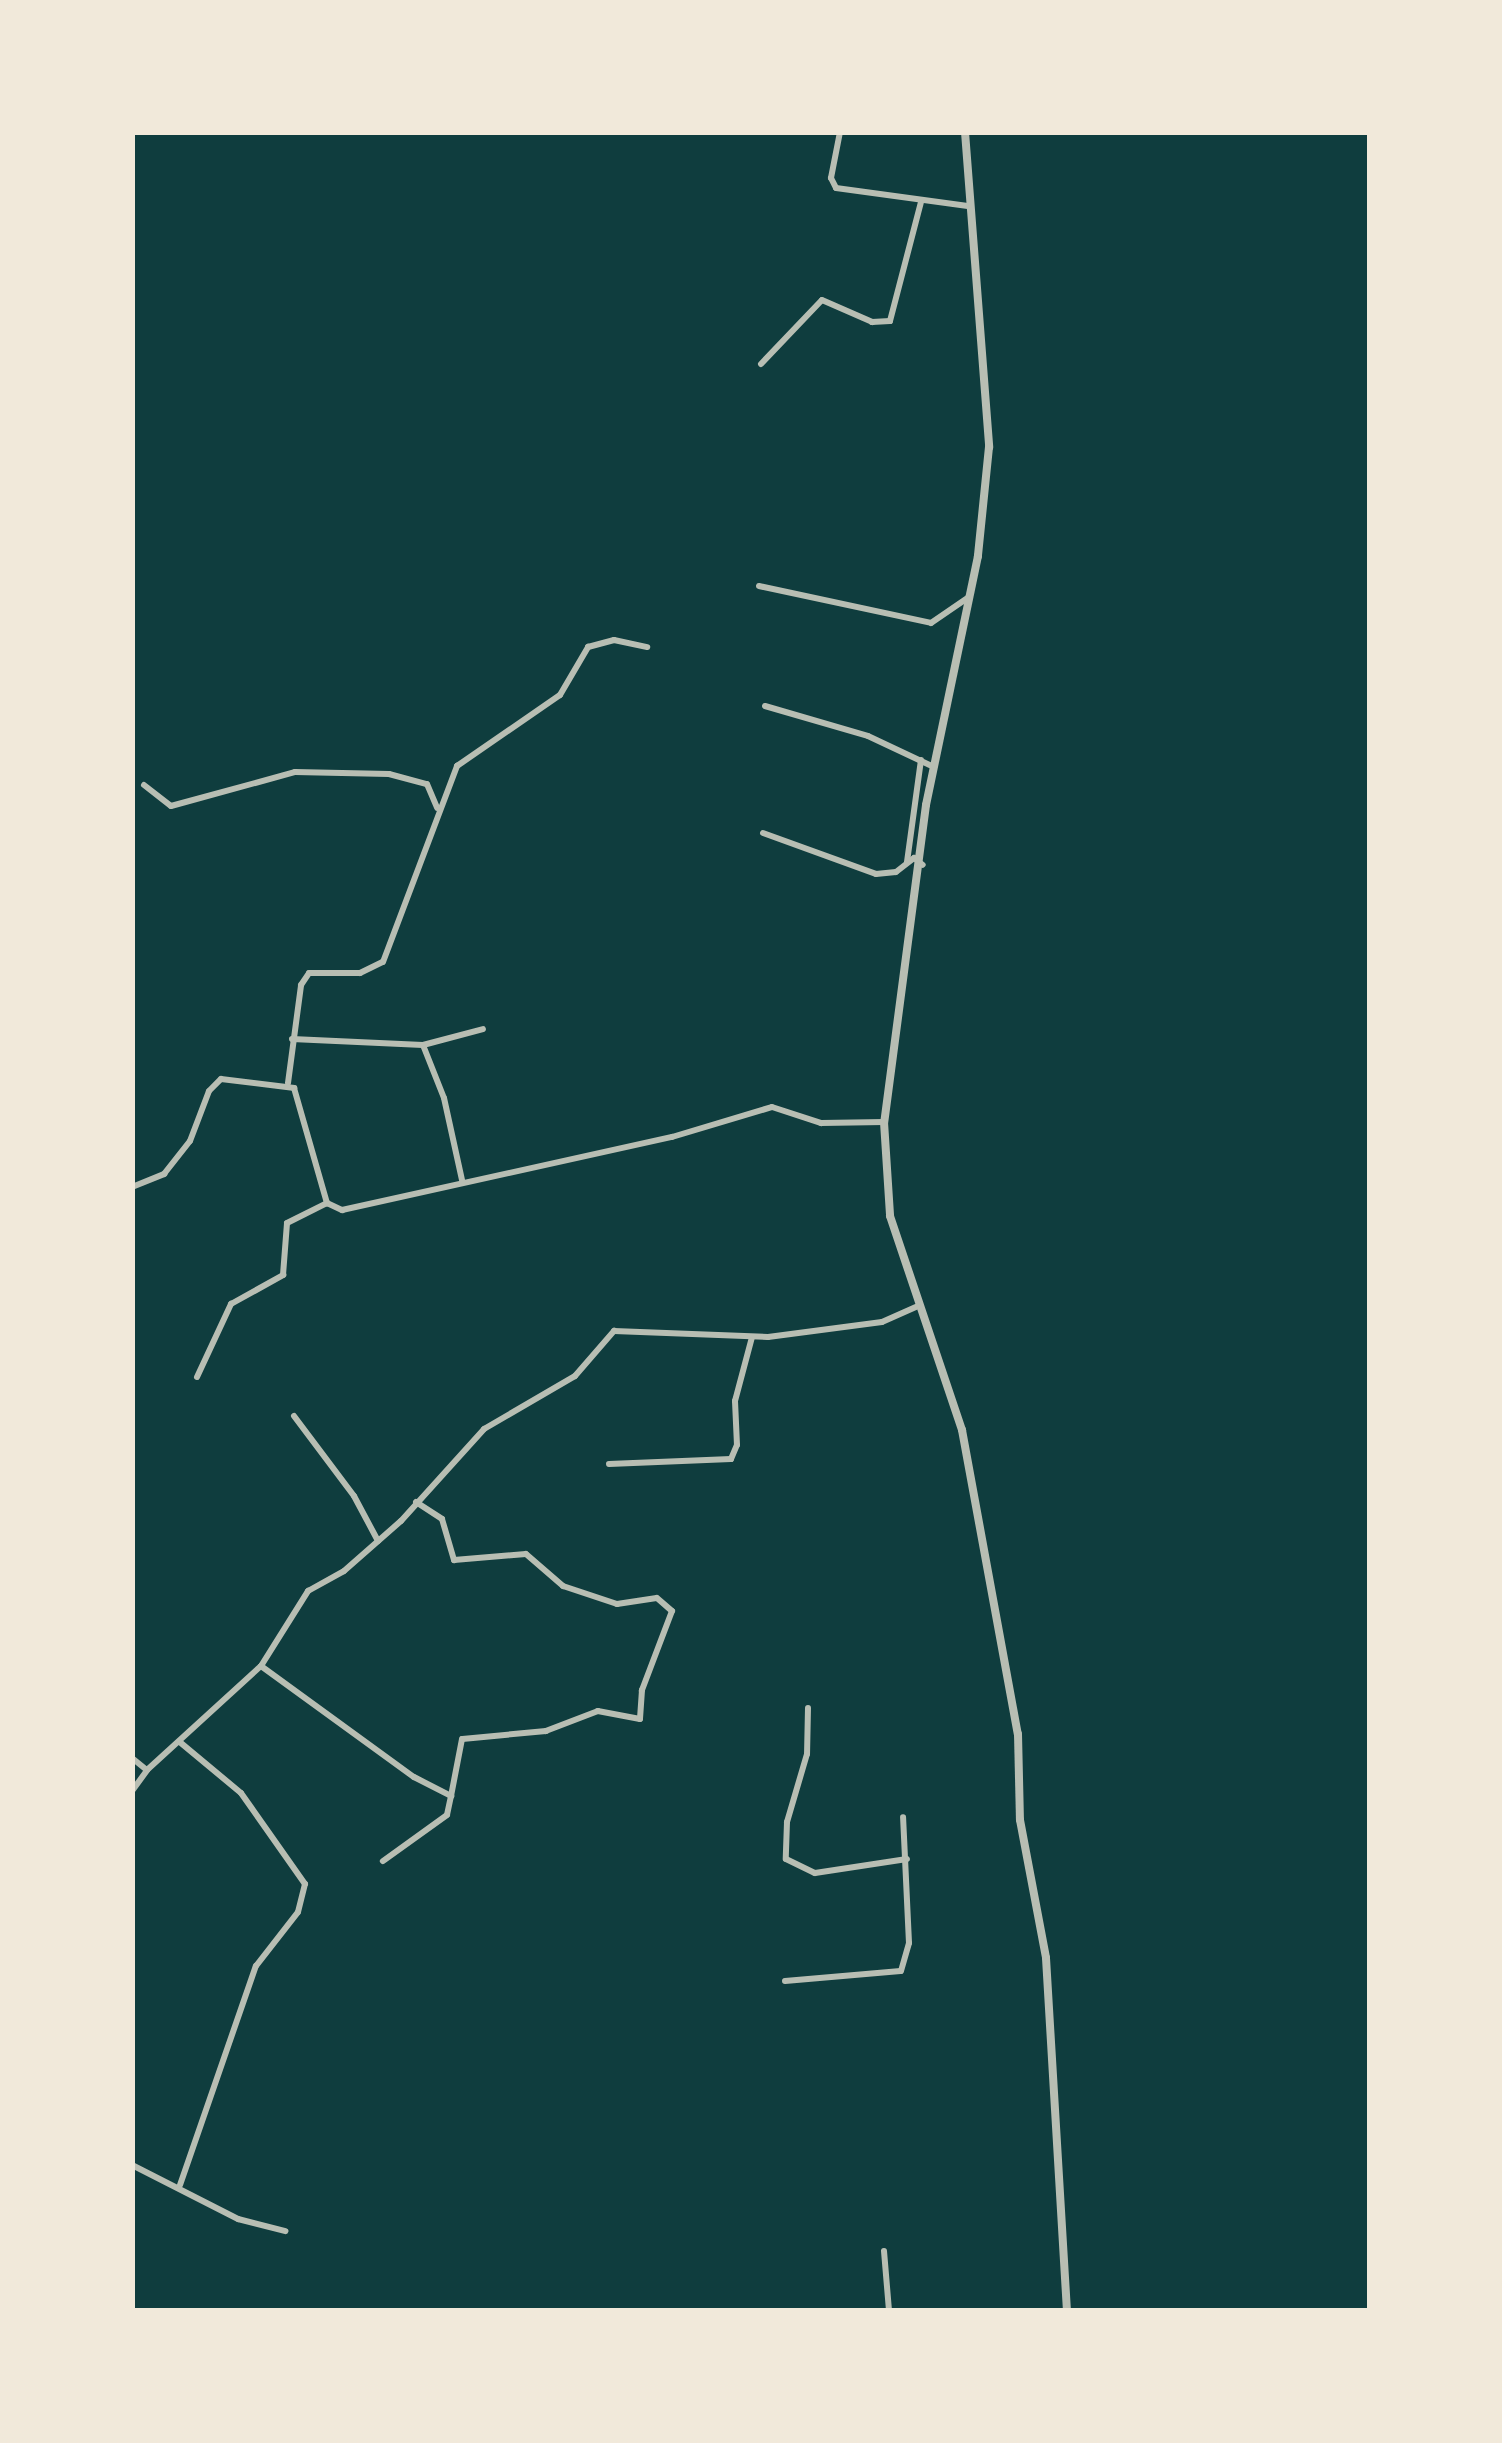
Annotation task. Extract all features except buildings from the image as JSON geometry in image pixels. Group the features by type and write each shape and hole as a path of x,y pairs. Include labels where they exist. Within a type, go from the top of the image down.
{"street":[{"path":"840,132 831,178 836,188 968,206"},
{"path":"964,132 989,447 970,596 934,767 884,1122 890,1216 916,1307 962,1430 1020,1746 1020,1820 1046,1958 1067,2310"},
{"path":"761,364 822,300 872,322 890,321 921,202"},
{"path":"759,586 931,623 970,596"},
{"path":"326,1203 297,1095 288,1084 301,985 309,973 360,973 384,962 438,810 462,760 496,746 560,695 588,648 614,640 647,647"},
{"path":"765,706 858,733 934,767"},
{"path":"762,833 876,874 896,872 907,862 921,760"},
{"path":"144,786 170,806 295,772 389,774 428,784 438,810"},
{"path":"907,862 923,865"},
{"path":"292,1039 423,1046 483,1029"},
{"path":"423,1046 444,1098 462,1180"},
{"path":"132,1188 164,1174 190,1141 214,1082 288,1084"},
{"path":"197,1377 231,1304 283,1275 288,1220 326,1203 342,1210 462,1180 672,1137 772,1107 821,1123 884,1122"},
{"path":"132,1791 147,1770 261,1666 308,1591 378,1541 484,1429 575,1376 614,1331 752,1338 882,1322 916,1307"},
{"path":"608,1464 731,1459 737,1445 735,1401 752,1338"},
{"path":"294,1416 354,1496 378,1541"},
{"path":"384,1861 448,1815 462,1739 546,1730 598,1710 640,1718 642,1690 672,1612 656,1598 617,1604 563,1586 526,1554 454,1560 442,1518 416,1502"},
{"path":"261,1666 414,1777 451,1796"},
{"path":"808,1708 807,1754 787,1822 786,1859 815,1873 906,1859"},
{"path":"180,2185 256,1966 298,1912 305,1884 241,1793 181,1743"},
{"path":"132,1758 147,1770"},
{"path":"785,1981 901,1971 909,1944 903,1817"},
{"path":"132,1886 132,1896"},
{"path":"132,2166 180,2185 238,2219 285,2232"},
{"path":"884,2251 889,2310"}]}
